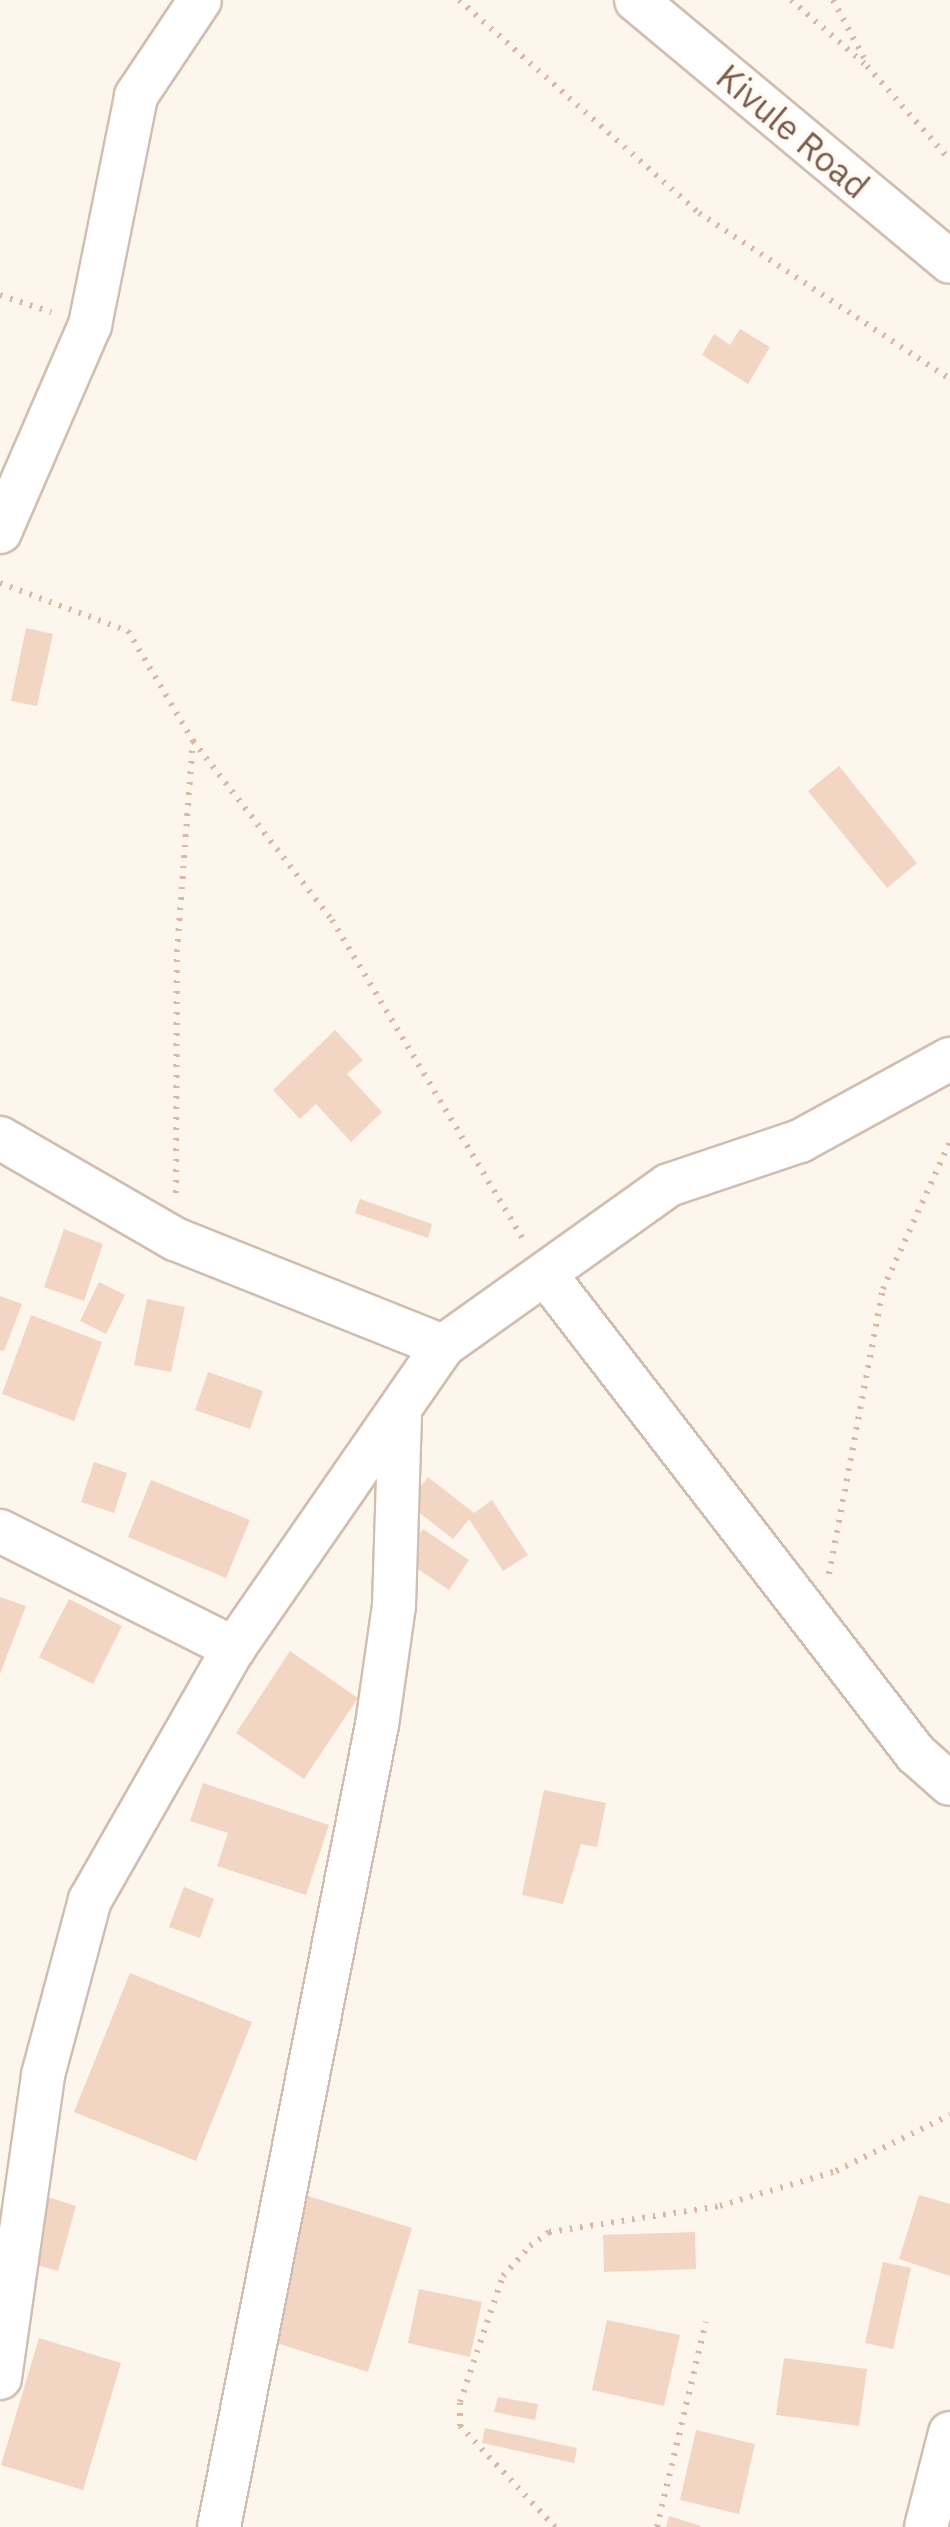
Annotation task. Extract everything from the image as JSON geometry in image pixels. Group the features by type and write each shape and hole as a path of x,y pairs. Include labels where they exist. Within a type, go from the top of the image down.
{"street":[{"path":"0,532 90,325 136,96 200,0"},
{"name":"Kivule Road","path":"636,0 950,262"},
{"path":"0,2378 43,2075 90,1900 234,1648 443,1346 669,1184 800,1142 950,1058"},
{"path":"0,1138 175,1239 443,1346"},
{"path":"546,1275 819,1630 950,1784"},
{"path":"219,2527 377,1725 394,1605 400,1412"},
{"path":"0,1531 234,1648"},
{"path":"926,2527 950,2433"}],"path":[{"path":"460,0 699,213 950,380"},
{"path":"791,0 868,66 950,160"},
{"path":"833,0 868,66"},
{"path":"0,295 90,325"},
{"path":"0,583 128,631 193,741 332,920 546,1275"},
{"path":"175,1239 177,952 193,741"},
{"path":"819,1630 883,1289 950,1141"},
{"path":"555,2527 460,2426 460,2402 503,2276 530,2246 549,2232 720,2206 836,2171 950,2115"},
{"path":"657,2527 706,2322"}],"building":[{"path":"740,329 770,347 748,384 702,355 714,334 730,345"},
{"path":"26,628 53,634 37,706 11,701"},
{"path":"839,766 917,863 887,888 808,791"},
{"path":"335,1030 363,1060 347,1074 382,1112 351,1142 316,1104 300,1119 273,1090"},
{"path":"360,1199 432,1224 428,1238 355,1213"},
{"path":"64,1229 103,1244 84,1301 44,1287"},
{"path":"99,1282 125,1295 106,1334 80,1321"},
{"path":"0,1296 22,1304 4,1351 0,1350"},
{"path":"147,1299 185,1307 171,1372 134,1365"},
{"path":"31,1315 102,1342 74,1421 2,1394"},
{"path":"208,1372 263,1391 250,1429 195,1410"},
{"path":"94,1462 127,1473 114,1513 81,1502"},
{"path":"428,1477 474,1513 492,1500 528,1555 503,1571 469,1519 453,1539 408,1504"},
{"path":"151,1480 250,1520 226,1578 128,1537"},
{"path":"423,1529 469,1560 449,1590 403,1559"},
{"path":"0,1597 26,1606 0,1674"},
{"path":"69,1599 122,1626 93,1684 39,1657"},
{"path":"290,1651 358,1698 304,1779 236,1733"},
{"path":"203,1783 329,1825 306,1895 217,1866 228,1833 190,1821"},
{"path":"544,1790 606,1803 597,1847 581,1844 563,1904 522,1895"},
{"path":"184,1887 214,1899 200,1938 169,1927"},
{"path":"130,1973 252,2022 196,2161 74,2112"},
{"path":"919,2195 950,2204 950,2276 899,2259"},
{"path":"308,2196 412,2228 368,2372 264,2339"},
{"path":"48,2197 76,2206 58,2271 29,2263"},
{"path":"695,2232 696,2269 604,2272 603,2235"},
{"path":"883,2262 911,2268 893,2349 865,2343"},
{"path":"419,2289 482,2302 470,2357 408,2343"},
{"path":"607,2320 680,2335 664,2406 592,2390"},
{"path":"39,2338 121,2363 83,2490 1,2465"},
{"path":"784,2358 867,2369 859,2426 776,2415"},
{"path":"498,2397 538,2404 535,2420 494,2412"},
{"path":"485,2428 577,2448 574,2463 482,2443"},
{"path":"696,2430 755,2444 739,2514 680,2500"},
{"path":"669,2516 701,2526 666,2527"}]}
